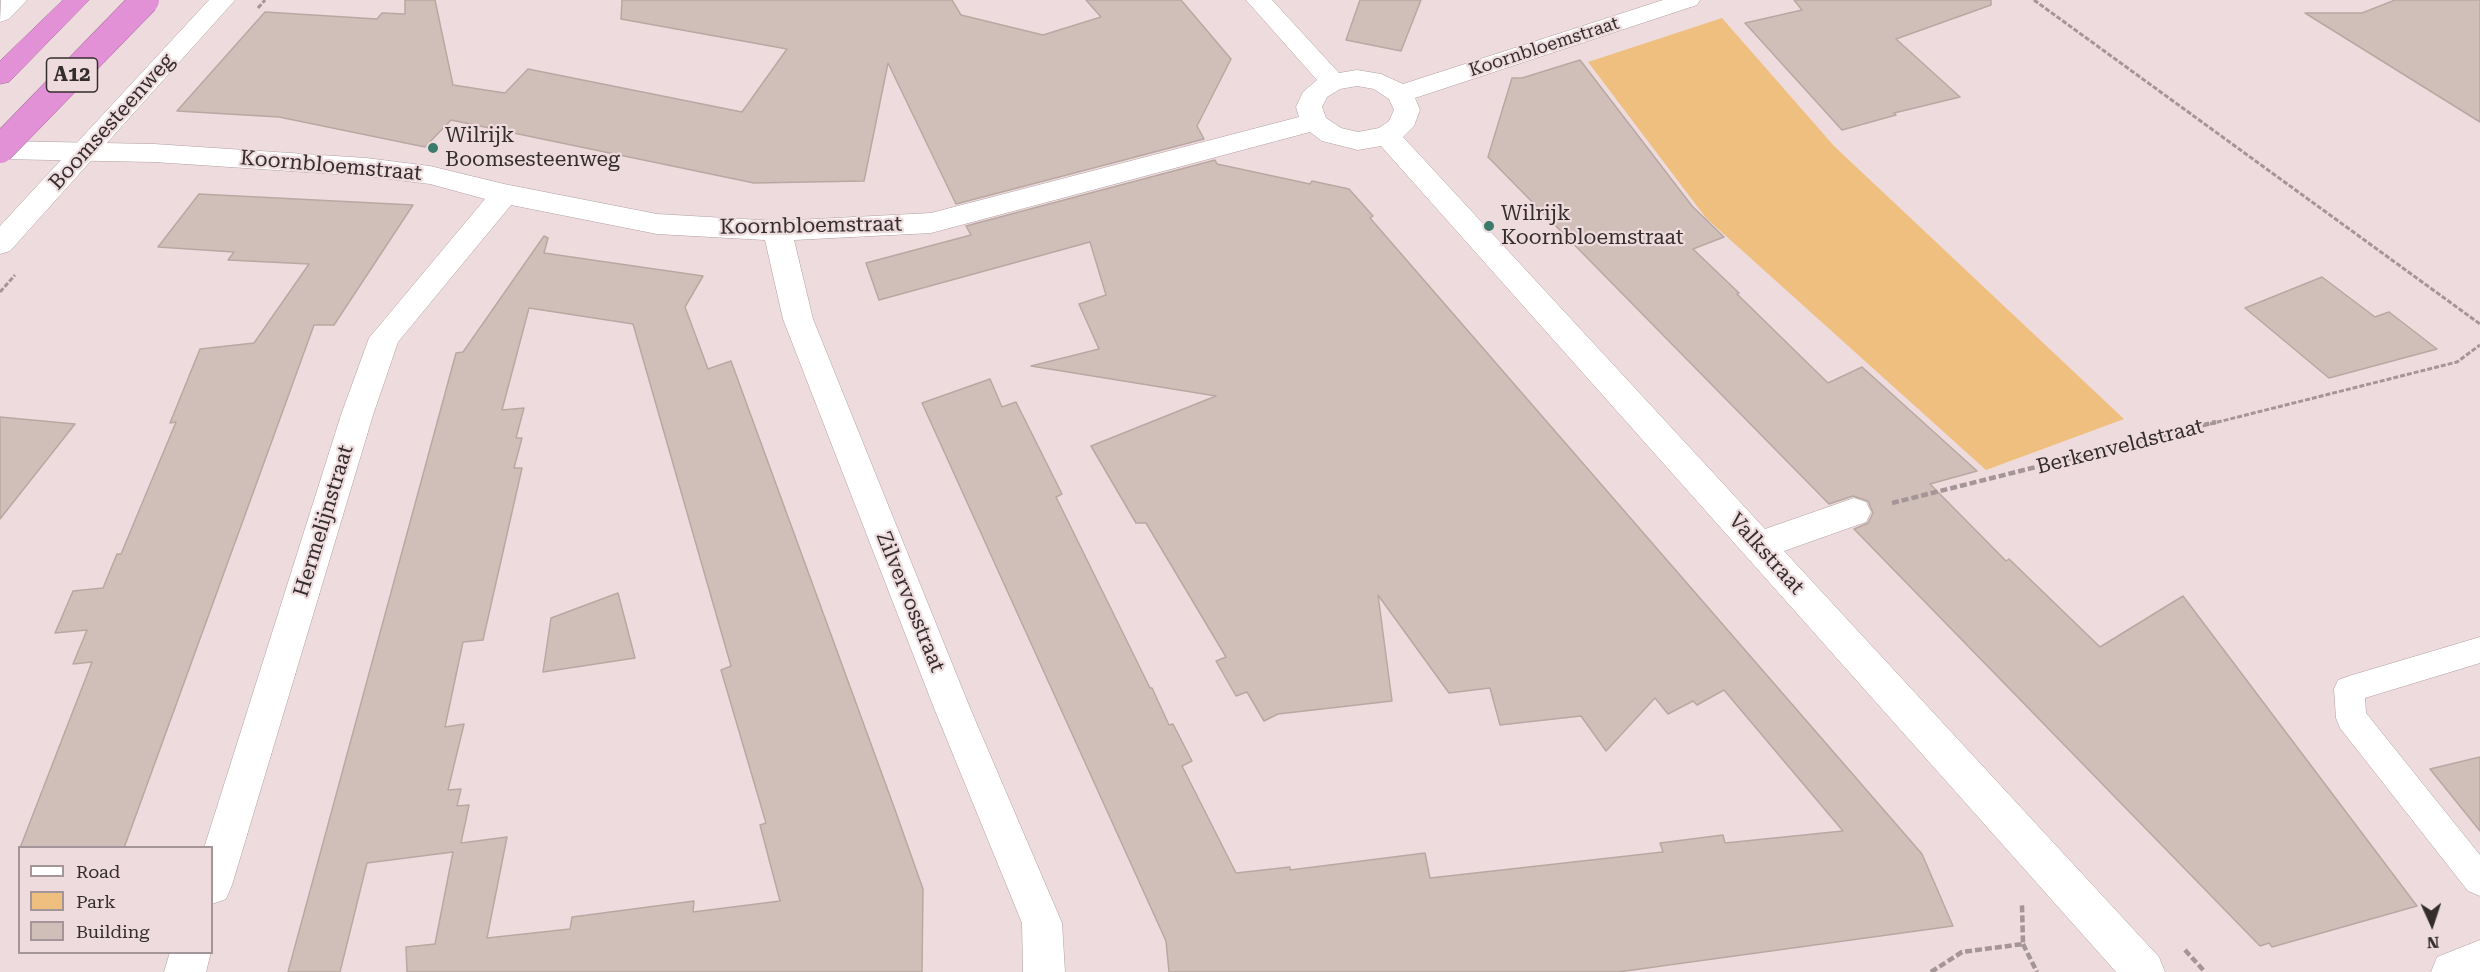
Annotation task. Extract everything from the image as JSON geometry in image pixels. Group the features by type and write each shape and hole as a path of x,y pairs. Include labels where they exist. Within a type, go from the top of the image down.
{"highway":[{"name":"A12","path":"0,76 77,0"},
{"name":"A12","path":"0,150 145,0"}],"street":[{"path":"0,14 15,0"},
{"name":"Boomsesteenweg","path":"0,244 223,0"},
{"path":"1258,0 1333,82"},
{"name":"Koornbloemstraat","path":"1400,94 1688,0"},
{"path":"1357,78 1381,82 1400,94 1407,110 1401,126 1387,136 1358,141 1332,135 1314,122 1310,106 1316,92 1333,82 1357,78"},
{"name":"Koornbloemstraat","path":"0,150 85,151 366,167 430,175 504,194 657,224 777,231 931,223 1314,122"},
{"name":"Valkstraat","path":"1387,136 2144,972"},
{"name":"Hermelijnstraat","path":"213,882 357,414 384,338 504,194"},
{"name":"Zilvervosstraat","path":"777,231 798,319 952,708 1042,923 1044,972"},
{"path":"1758,546 1854,512"},
{"path":"184,972 190,954"},
{"path":"2452,972 2480,961"}],"lane":[{"path":"2480,650 2349,689 2351,718 2480,880"}],"path":[{"path":"2034,0 2480,324"},
{"name":"Berkenveldstraat","path":"1854,512 2457,362 2480,345"},
{"path":"2022,904 2023,944 2037,972"},
{"path":"1930,972 1962,952 2023,944"}],"green space":[{"path":"1722,18 1834,146 2124,419 1986,470 1706,218 1588,62"}],"building":[{"path":"405,0 435,0 453,85 505,93 528,69 742,112 787,49 621,19 622,0 952,0 961,15 1043,35 1101,17 1086,0 1181,0 1231,59 1197,126 1204,139 956,204 888,63 864,181 754,183 451,120 425,147 279,117 177,111 265,12 377,19 382,13 405,14"},
{"path":"1360,0 1421,0 1401,51 1346,40"},
{"path":"1794,0 1991,0 1991,5 1896,39 1960,97 1894,113 1896,115 1842,130 1745,23 1802,10"},
{"path":"2395,0 2480,0 2480,122 2305,13 2362,13"},
{"path":"1580,60 1692,206 1724,237 1693,249 1739,293 1737,294 1828,383 1862,367 1977,471 1930,484 2006,561 2009,559 2100,647 2183,596 2417,906 2272,947 2269,943 2260,946 1854,529 1868,523 1873,513 1868,501 1853,496 1829,504 1488,157 1512,78 1522,78"},
{"path":"1215,160 1217,164 1310,184 1312,181 1349,189 1373,216 1370,218 1922,854 1953,926 1618,972 1169,972 1166,941 922,403 990,379 1002,407 1016,402 1062,494 1056,497 1169,725 1173,724 1192,761 1182,766 1236,873 1290,867 1290,870 1425,853 1430,878 1663,852 1660,843 1723,835 1725,843 1843,831 1724,690 1697,705 1693,701 1668,714 1655,698 1606,751 1581,716 1500,725 1490,688 1449,693 1378,595 1392,701 1278,714 1264,721 1247,692 1236,696 1216,661 1226,657 1146,523 1136,523 1091,446 1216,396 1031,366 1099,349 1079,304 1106,295 1090,242 879,300 866,263 971,235 966,226"},
{"path":"199,194 413,205 334,325 314,325 125,846 21,846 92,662 73,664 87,630 55,633 73,591 103,588 117,554 121,554 176,422 170,423 200,349 254,343 309,264 228,260 234,252 158,247"},
{"path":"544,236 548,238 544,253 703,276 685,307 708,369 731,361 894,807 923,889 922,972 407,972 406,947 435,944 453,852 367,863 340,972 288,972 456,353 463,352","holes":["529,308 633,324 731,666 721,670 766,823 760,825 780,901 693,912 694,901 572,917 570,929 487,938 507,837 461,843 469,805 457,806 461,789 448,790 464,724 445,727 463,642 483,640 522,468 514,468 522,438 516,438 524,408 502,410"]},
{"path":"2322,277 2375,317 2389,312 2437,349 2329,378 2245,308"},
{"path":"0,417 75,424 0,519"},
{"path":"618,593 635,658 543,672 551,618"},
{"path":"2480,757 2480,831 2430,769"}],"place":[{"name":"Wilrijk Boomsesteenweg","path":"433,148"},
{"name":"Wilrijk Koornbloemstraat","path":"1489,226"}]}
